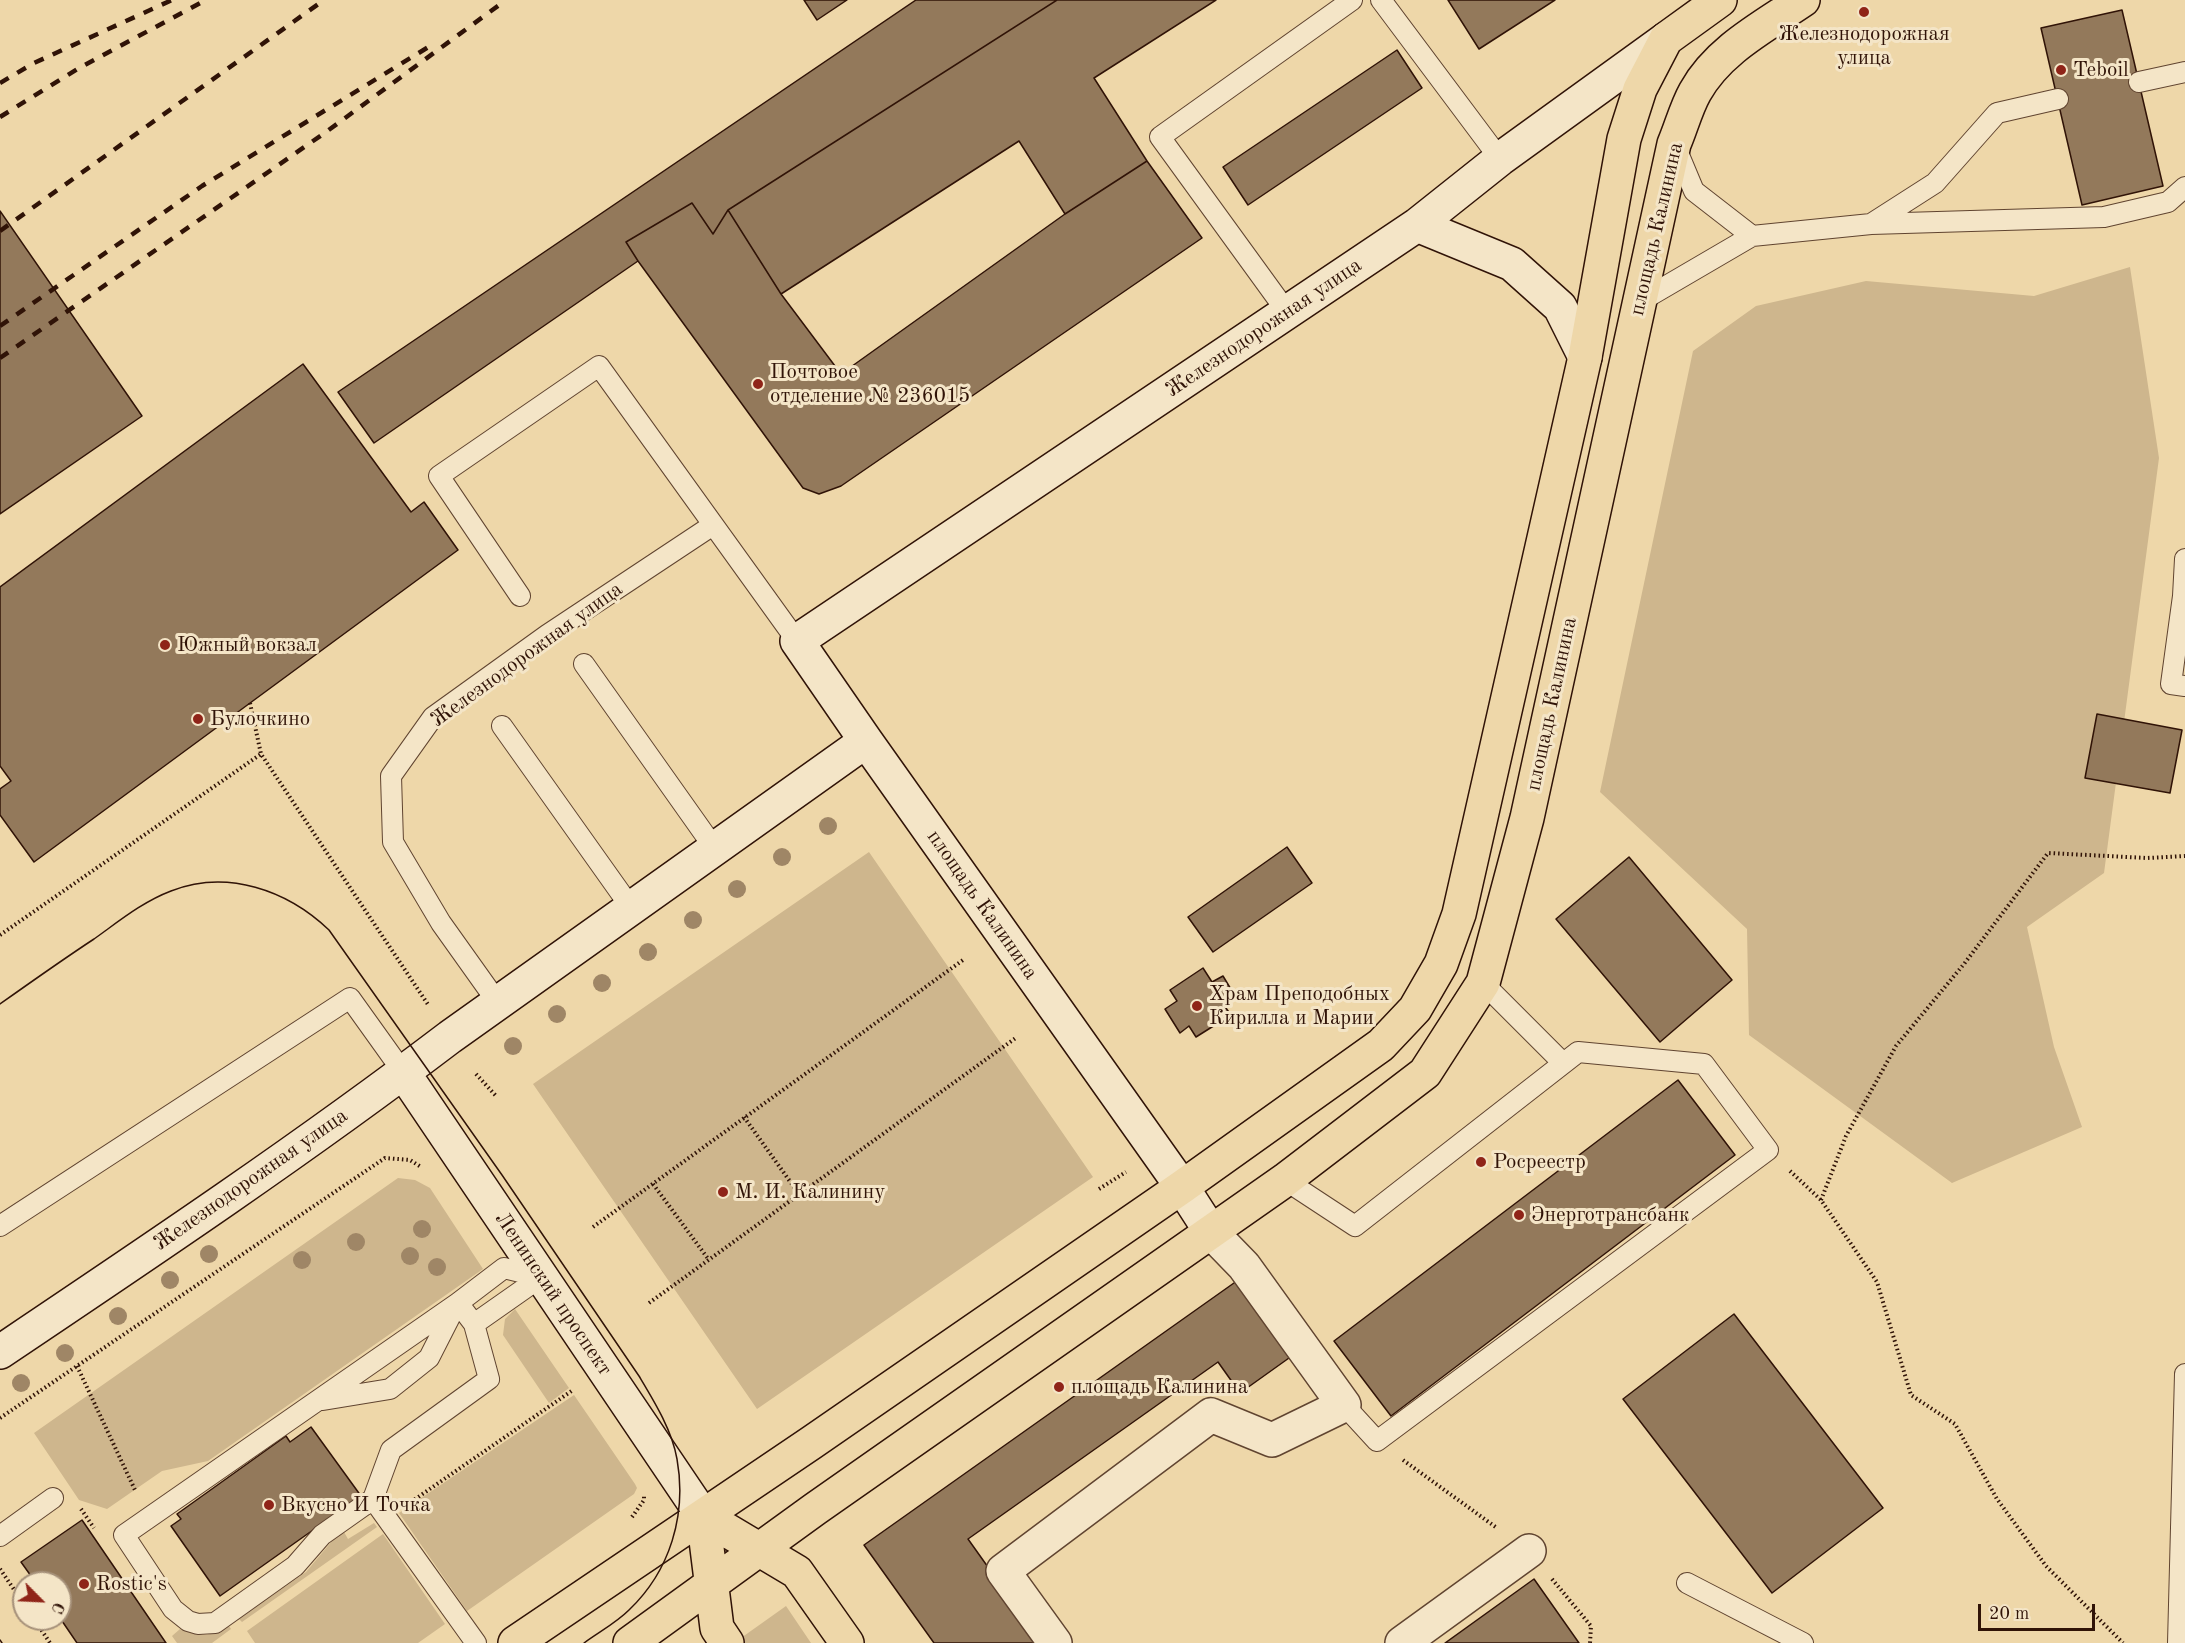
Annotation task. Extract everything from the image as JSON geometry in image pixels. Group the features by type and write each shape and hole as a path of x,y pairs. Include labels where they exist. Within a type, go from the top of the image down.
{"main road":[{"name":"Железнодорожная улица","path":"1666,39 1720,0"},
{"name":"площадь Калинина","path":"630,1643 824,1502 1285,1180 1425,1073 1483,982 1527,819 1674,144 1694,93 1714,66 1736,46 1803,0"},
{"name":"площадь Калинина","path":"515,1643 1182,1186 1381,1045 1415,1009 1441,964 1459,914 1585,357 1624,139 1640,89 1666,39"},
{"name":"Ленинский проспект","path":"703,1516 797,1572 848,1643"},
{"name":"Ленинский проспект","path":"703,1516 717,1628 727,1643"}],"street":[{"name":"Железнодорожная улица","path":"797,641 1417,225 1500,159 1666,39"},
{"path":"1417,225 1512,264 1560,308 1585,357"},
{"path":"797,641 866,741"},
{"name":"Железнодорожная улица","path":"0,1352 142,1256 403,1072 866,741"},
{"name":"площадь Калинина","path":"866,741 1182,1186 1212,1232"},
{"name":"Ленинский проспект","path":"403,1072 703,1516"},
{"path":"1055,1643 1003,1571 1211,1415 1272,1440 1344,1405 1244,1266 1212,1232"},
{"path":"1402,1643 1529,1551"}],"lane":[{"path":"1287,312 1160,137 1352,0"},
{"path":"1381,0 1500,159"},
{"path":"2139,82 2185,72"},
{"path":"1871,224 1935,183 1996,113 2058,99"},
{"path":"1674,144 1694,191 1752,236"},
{"path":"1640,302 1752,236 1871,224 2104,217 2168,202 2185,187"},
{"path":"520,596 439,476 599,366 797,641"},
{"name":"Железнодорожная улица","path":"498,1003 441,923 393,842 391,776 433,717 547,635 713,525"},
{"path":"2185,559 2183,596 2171,684 2185,686"},
{"path":"584,664 715,849"},
{"path":"502,726 632,909"},
{"path":"1483,982 1563,1064"},
{"path":"0,1226 350,998 403,1072"},
{"path":"1285,1180 1355,1226 1578,1052 1704,1064 1768,1149 1377,1441 1344,1405"},
{"path":"458,1303 474,1324 489,1378 391,1450 373,1499 322,1535 295,1566 215,1623 198,1624 188,1621 172,1608 124,1535 458,1303 504,1268 541,1276"},
{"path":"474,1324 541,1276"},
{"path":"318,1400 390,1389 429,1358 458,1303"},
{"path":"2178,1643 2185,1374"},
{"path":"0,1536 53,1497"},
{"path":"373,1499 476,1643"},
{"path":"1687,1583 1803,1643"}],"path":[{"path":"250,703 261,754 429,1006"},
{"path":"0,935 261,754"},
{"path":"1821,1200 1846,1136 1896,1046 1964,964 2048,853 2147,858 2185,856"},
{"path":"593,1227 963,960"},
{"path":"649,1303 1017,1037"},
{"path":"476,1074 497,1097"},
{"path":"744,1117 799,1194"},
{"path":"1768,1149 1821,1200 1877,1282 1911,1395 1955,1424 1997,1499 2046,1566 2123,1643"},
{"path":"0,1418 385,1158 410,1160 425,1170"},
{"path":"653,1184 709,1260"},
{"path":"77,1366 148,1519"},
{"path":"625,1521 634,1515 644,1500 644,1490"},
{"path":"0,1569 12,1586"}],"shaded area":[{"path":"2130,267 2159,458 2104,873 2027,927 2054,1047 2082,1127 1952,1183 1749,1035 1747,929 1600,792 1693,351 1756,306 1866,281 2034,296"},
{"path":"869,852 1093,1177 757,1409 533,1084"},
{"path":"398,1178 415,1180 430,1188 483,1269 208,1461 162,1471 107,1509 79,1500 34,1433"},
{"path":"515,1309 569,1388 549,1403 503,1335 505,1319"},
{"path":"574,1395 637,1488 634,1494 467,1611 399,1513"},
{"path":"374,1523 377,1527 242,1622 239,1619 306,1572 332,1541 344,1532 348,1539"},
{"path":"383,1534 445,1624 418,1643 255,1643 247,1631"},
{"path":"786,1606 811,1643 745,1643 741,1638"},
{"path":"229,1626 231,1629 212,1643 177,1643 172,1636 180,1629 205,1635"}],"building":[{"path":"804,0 847,0 817,20"},
{"path":"916,0 1057,0 728,210 713,234 692,203 626,242 638,261 374,443 338,392"},
{"path":"1057,0 1216,0 1094,78 1147,161 1065,214 1019,141 781,294 728,210"},
{"path":"1448,0 1555,0 1479,49"},
{"path":"2122,10 2163,186 2082,205 2041,28"},
{"path":"1397,50 1422,88 1248,205 1223,167"},
{"path":"1147,161 1202,238 841,486 819,494 803,488 626,242 692,203 713,234 728,210 781,294 841,374 1065,214"},
{"path":"0,211 142,416 0,514"},
{"name":"Южный вокзал","path":"303,364 411,512 424,502 458,550 34,862 0,815 0,789 11,781 0,766 0,587"},
{"path":"2097,714 2182,730 2170,793 2085,778"},
{"path":"1287,847 1312,883 1213,952 1188,917"},
{"path":"1629,857 1732,980 1660,1042 1556,919"},
{"path":"1203,968 1212,982 1223,976 1235,996 1223,1004 1231,1015 1196,1037 1189,1026 1180,1033 1165,1009 1177,1001 1170,990"},
{"path":"1678,1080 1735,1155 1391,1416 1334,1341"},
{"path":"1241,1278 1296,1353 1240,1393 1218,1362 968,1539 1042,1643 934,1643 864,1545"},
{"path":"1734,1314 1883,1508 1772,1593 1623,1399"},
{"name":"Вкусно И Точка","path":"311,1427 361,1496 220,1596 171,1526 181,1519 177,1514 286,1436 290,1442"},
{"path":"82,1520 166,1643 77,1643 69,1631 72,1631 72,1571 27,1571 21,1562"},
{"path":"1534,1579 1579,1643 1445,1643"}],"tram line":[{"path":"0,1004 140,907 171,891 192,885 213,882 255,887 294,904 329,930 502,1175 639,1376 662,1416 675,1448 679,1501 677,1521 665,1560 643,1595 629,1610 584,1643"}],"railway":[{"path":"0,83 34,63 172,0"},
{"path":"0,117 79,68 206,0"},
{"path":"0,231 324,0"},
{"path":"0,358 326,132 506,0"},
{"path":"0,326 202,186 430,46"}],"place":[{"name":"Железнодорожная улица","path":"1864,12"},
{"name":"Teboil","path":"2061,70"},
{"name":"Почтовое отделение № 236015","path":"758,384"},
{"name":"Южный вокзал","path":"165,645"},
{"name":"Булочкино","path":"198,719"},
{"name":"Храм Преподобных Кирилла и Марии","path":"1197,1006"},
{"name":"Росреестр","path":"1481,1162"},
{"name":"М. И. Калинину","path":"723,1192"},
{"name":"Энерготрансбанк","path":"1519,1215"},
{"name":"площадь Калинина","path":"1059,1387"},
{"name":"Вкусно И Точка","path":"269,1505"},
{"name":"Rostic's","path":"84,1584"}]}
